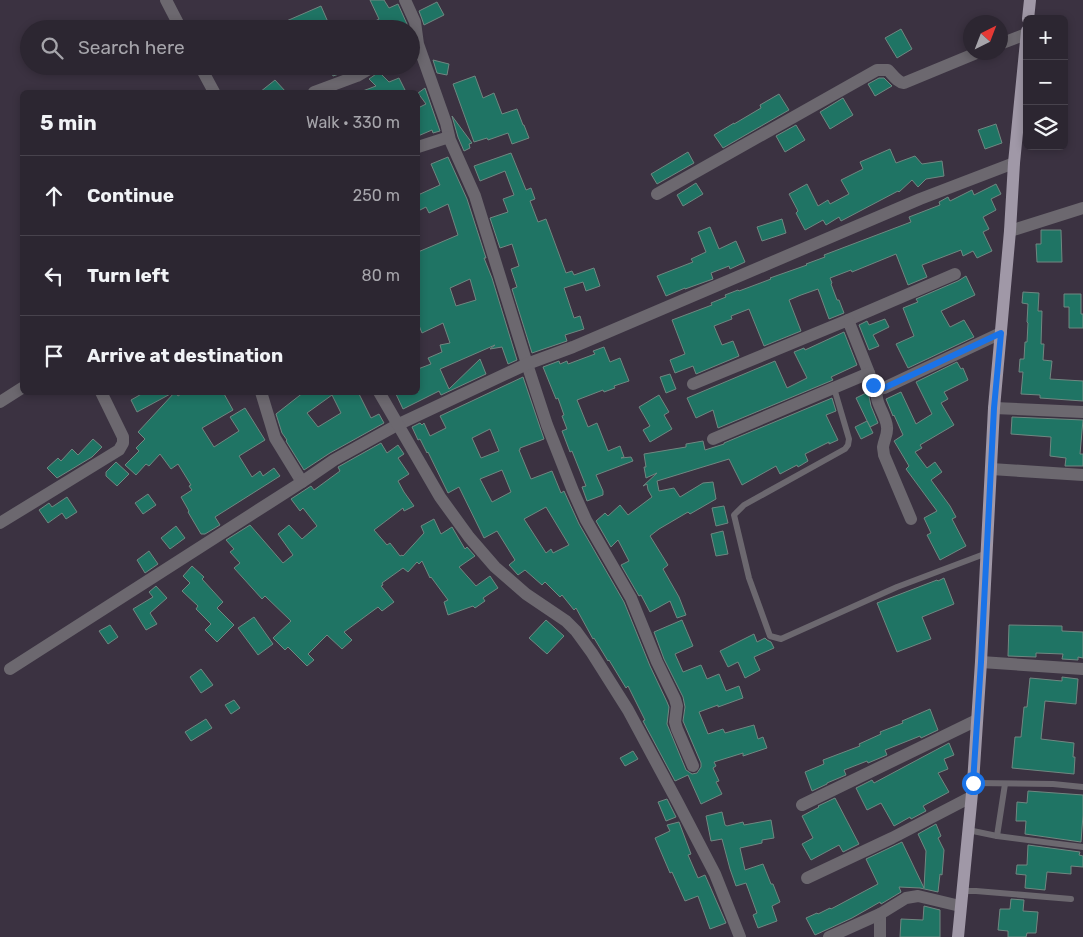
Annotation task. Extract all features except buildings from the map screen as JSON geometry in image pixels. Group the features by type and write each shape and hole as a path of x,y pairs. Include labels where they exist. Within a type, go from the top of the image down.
{"main road":[{"path":"1028,15 1030,0"},
{"path":"958,937 973,783 994,408 1024,60"}],"street":[{"path":"166,0 176,20"},
{"path":"405,0 414,20"},
{"path":"1008,40 1023,34"},
{"path":"657,194 877,70 888,70 897,80 904,83 963,58"},
{"path":"420,60 446,123 449,137 475,196 547,425 586,520 631,598 657,662 675,699 677,706 675,722 692,766"},
{"path":"205,75 213,90"},
{"path":"319,90 359,75"},
{"path":"420,146 449,137"},
{"path":"10,669 334,460 398,425 527,364 573,347 920,198 1014,163"},
{"path":"1010,231 1083,208"},
{"path":"693,384 955,274"},
{"path":"848,320 873,385 877,389 877,400 888,430 883,447 884,455 911,519"},
{"path":"877,389 884,388 1001,333"},
{"path":"712,439 869,373"},
{"path":"0,402 20,389"},
{"path":"0,523 119,450 123,443 123,437 102,395"},
{"path":"262,395 275,438 302,482"},
{"path":"381,395 440,497 469,537 495,567 526,594 566,621 592,653 628,710 691,826 715,874 740,937"},
{"path":"994,408 1083,412"},
{"path":"991,468 1083,475"},
{"path":"981,662 1083,669"},
{"path":"802,805 976,720"},
{"path":"807,878 892,838 971,797"},
{"path":"829,937 880,914 906,898 918,896 960,906"},
{"path":"880,914 880,937"}],"lane":[{"path":"834,388 849,439 845,449 744,505 734,515 749,578 770,636 781,639 897,587 987,553"},
{"path":"973,783 1053,784 1083,787"},
{"path":"997,836 1005,784"},
{"path":"968,830 997,836 1083,847"},
{"path":"962,890 1071,899"}],"route":[{"path":"873,385 877,389 884,388 1001,333 994,408 973,783"}]}
